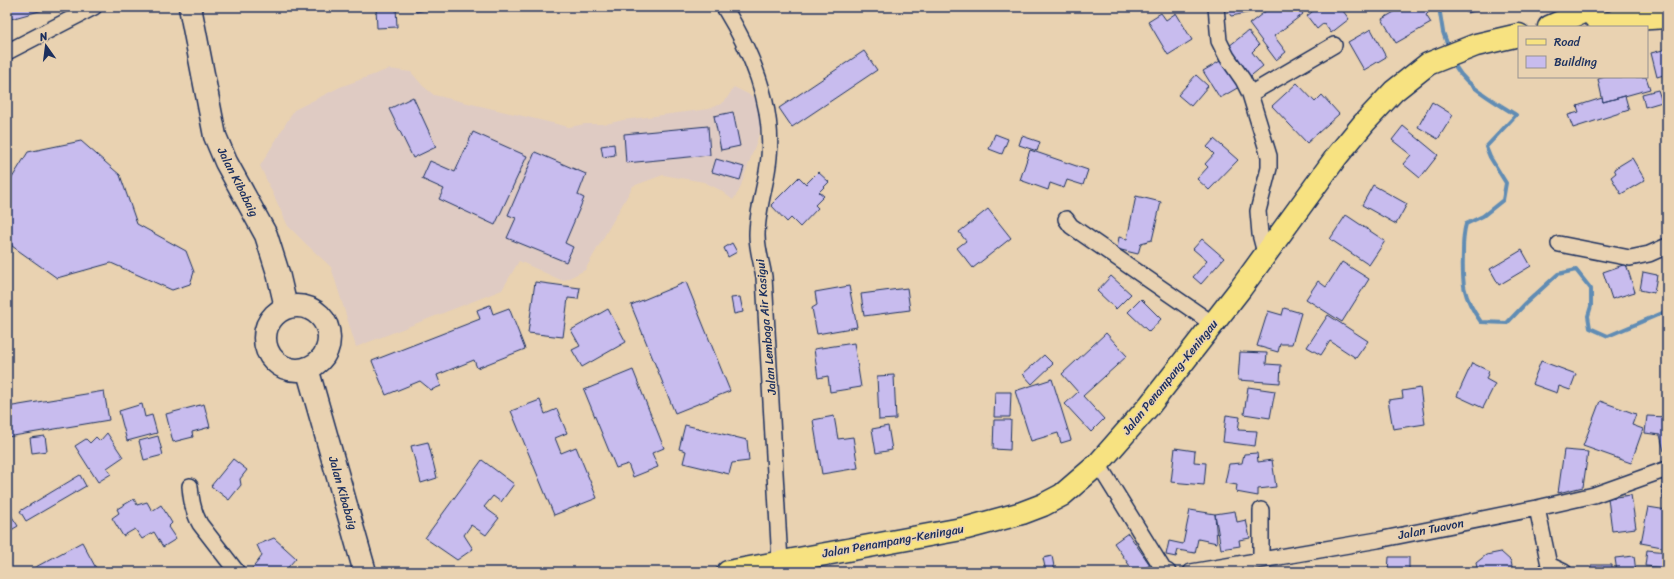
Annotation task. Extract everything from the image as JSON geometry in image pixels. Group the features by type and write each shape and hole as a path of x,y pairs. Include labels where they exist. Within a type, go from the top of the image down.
{"main road":[{"path":"1648,7 1667,12"},
{"path":"1554,26 1603,16 1667,16"},
{"name":"Jalan Penampang-Keningau","path":"728,572 967,528 1022,513 1043,505 1062,495 1098,464 1149,406 1213,324 1336,156 1394,91 1428,64 1476,45 1518,35"}],"street":[{"path":"7,52 94,7"},
{"name":"Jalan Kibabaig","path":"190,7 215,136 226,162 266,235 278,273 286,307"},
{"name":"Jalan Lembaga Air Kasigui","path":"724,7 736,26 757,74 769,119 769,158 761,195 757,236 764,278 780,562"},
{"path":"1216,7 1218,32 1222,48 1243,80 1250,94 1269,156 1269,168 1258,211 1260,234 1265,254"},
{"path":"1250,94 1334,45"},
{"path":"1066,219 1071,226 1213,324"},
{"path":"1559,244 1630,258 1649,254 1667,246"},
{"path":"296,305 315,311 323,318 328,327 329,337 326,352 316,364 307,368 297,370 286,368 277,363 270,356 266,347 265,337 267,327 277,312 286,307 296,305"},
{"name":"Jalan Kibabaig","path":"307,368 365,572"},
{"path":"1098,464 1163,569 1168,572"},
{"name":"Jalan Tuavon","path":"1191,572 1378,540 1537,508 1594,495 1667,469"},
{"path":"190,486 196,517 238,572"},
{"path":"1537,508 1549,565 1564,572"},
{"path":"1261,510 1261,560"}],"shaded area":[{"path":"389,69 411,72 423,86 434,95 569,127 585,124 606,124 623,120 709,109 721,104 734,87 758,99 761,114 761,129 739,191 733,200 720,190 704,182 663,175 633,186 585,270 563,281 519,261 502,290 356,347 331,267 288,226 260,166 294,110 340,87"}],"building":[{"path":"7,7 42,7 43,10 7,20"},
{"path":"376,7 396,7 397,27 377,28"},
{"path":"415,7 441,7 416,12"},
{"path":"1225,7 1251,7 1252,12 1231,16"},
{"path":"1271,7 1298,7 1303,14 1274,36 1286,52 1276,60 1249,24"},
{"path":"1318,7 1340,7 1349,19 1331,33 1324,23 1317,29 1307,16"},
{"path":"1403,7 1429,7 1431,10 1426,15 1431,23 1396,43 1382,19"},
{"path":"1465,7 1491,7 1467,13"},
{"path":"1161,13 1166,20 1176,13 1192,40 1168,55 1148,21"},
{"path":"1371,29 1386,57 1364,70 1348,42"},
{"path":"1248,31 1259,45 1252,52 1263,66 1247,79 1224,50"},
{"path":"1667,49 1667,74 1657,77 1651,53"},
{"path":"864,51 877,70 792,127 779,108"},
{"path":"1222,60 1239,87 1220,98 1203,71"},
{"path":"1196,75 1208,86 1191,106 1178,95"},
{"path":"1646,78 1650,89 1603,102 1598,79"},
{"path":"1297,83 1315,102 1322,95 1339,114 1307,143 1272,106"},
{"path":"1658,90 1662,102 1645,107 1642,94"},
{"path":"1625,96 1629,110 1573,128 1568,115 1579,112 1577,106 1602,98 1603,102"},
{"path":"413,97 436,147 413,158 389,109"},
{"path":"1432,102 1453,115 1438,139 1418,127"},
{"path":"733,112 740,146 721,150 714,116"},
{"path":"708,126 710,155 626,163 624,134"},
{"path":"1403,126 1438,155 1420,178 1403,164 1411,155 1392,140"},
{"path":"473,132 527,156 495,225 439,199 444,189 422,179 430,161 455,172"},
{"path":"995,134 1008,139 1002,154 989,149"},
{"path":"1022,136 1040,142 1037,151 1019,145"},
{"path":"1214,139 1238,160 1209,190 1197,179 1208,167 1205,164 1214,154 1207,147"},
{"path":"81,141 120,175 137,224 186,251 194,272 190,284 172,290 111,263 57,278 12,246 7,224 7,186 28,152"},
{"path":"614,144 615,155 603,157 601,146"},
{"path":"1030,150 1088,170 1083,185 1067,180 1064,188 1050,183 1048,190 1020,180"},
{"path":"535,152 586,174 578,195 584,198 565,243 573,247 566,262 507,238 516,218 508,215"},
{"path":"1632,158 1645,180 1621,194 1611,177 1616,173 1614,169"},
{"path":"716,159 744,167 740,180 712,172"},
{"path":"818,172 829,182 819,192 824,196 815,205 818,208 800,227 791,218 787,222 771,205 799,177 806,184"},
{"path":"1373,185 1407,204 1396,224 1362,205"},
{"path":"1136,196 1161,202 1152,240 1141,243 1138,254 1117,249 1119,237 1127,239"},
{"path":"988,209 1011,238 973,268 957,248 966,241 959,232"},
{"path":"1346,215 1385,241 1369,265 1330,239"},
{"path":"1202,239 1224,258 1201,284 1193,277 1207,261 1193,249"},
{"path":"732,243 737,252 728,257 724,248"},
{"path":"1522,250 1531,266 1499,285 1490,269"},
{"path":"1342,262 1369,279 1342,322 1306,299 1318,281 1326,287"},
{"path":"1626,264 1635,292 1612,299 1603,272"},
{"path":"1643,272 1657,275 1654,293 1640,290"},
{"path":"1111,276 1131,294 1116,309 1097,291"},
{"path":"535,282 580,288 578,299 568,298 563,337 528,333"},
{"path":"686,282 730,391 675,413 631,305"},
{"path":"849,286 857,327 817,334 812,308 817,305 815,292"},
{"path":"907,288 910,310 864,316 861,294"},
{"path":"740,297 743,312 734,314 731,298"},
{"path":"1141,299 1161,319 1149,332 1128,312"},
{"path":"490,305 493,314 509,308 525,349 477,368 474,360 437,375 441,386 431,390 420,381 386,395 372,361 480,319 477,310"},
{"path":"1284,308 1301,313 1292,344 1280,344 1278,352 1257,346 1268,311 1282,315"},
{"path":"608,309 626,342 582,367 572,350 580,346 571,330"},
{"path":"1328,315 1368,341 1356,358 1330,341 1321,355 1307,347"},
{"path":"1106,333 1127,356 1083,396 1104,419 1091,432 1065,404 1078,392 1062,374"},
{"path":"854,343 861,387 830,392 828,376 818,378 814,349"},
{"path":"1240,352 1267,353 1266,364 1281,365 1280,383 1238,380"},
{"path":"1044,355 1053,364 1032,384 1023,374"},
{"path":"1541,361 1576,374 1570,390 1559,386 1557,393 1532,384"},
{"path":"1472,363 1489,371 1486,379 1495,384 1483,408 1457,396"},
{"path":"633,370 664,448 652,453 658,467 633,477 628,464 616,468 584,390"},
{"path":"894,375 896,419 879,420 877,376"},
{"path":"1052,379 1071,440 1061,443 1058,433 1031,441 1015,391"},
{"path":"1248,387 1275,391 1270,418 1244,414"},
{"path":"1420,388 1425,424 1393,429 1388,400 1403,398 1402,391"},
{"path":"104,391 109,420 7,437 7,407"},
{"path":"995,392 1011,392 1010,417 994,417"},
{"path":"540,400 545,414 557,409 567,433 555,438 561,453 576,447 597,498 554,515 511,411"},
{"path":"1600,401 1636,414 1632,425 1643,429 1631,463 1583,446"},
{"path":"142,404 145,417 152,415 157,433 127,441 119,411"},
{"path":"204,404 210,427 192,432 193,437 173,442 166,414"},
{"path":"1226,415 1240,417 1238,430 1257,431 1255,446 1223,442"},
{"path":"834,416 838,439 853,437 858,468 822,474 813,420"},
{"path":"1647,416 1667,417 1667,451 1664,451 1660,435 1645,433"},
{"path":"994,420 1011,420 1010,450 993,449"},
{"path":"685,425 747,440 749,461 732,463 729,474 683,463 686,451 679,449"},
{"path":"888,426 892,450 876,453 872,429"},
{"path":"107,433 123,457 107,468 111,474 98,482 75,446 86,439 90,443 96,437 100,441"},
{"path":"45,436 47,451 32,453 30,438"},
{"path":"158,436 163,455 144,460 139,441"},
{"path":"428,442 437,478 421,483 411,446"},
{"path":"1175,448 1195,451 1194,462 1206,463 1204,485 1171,482"},
{"path":"1564,450 1588,452 1583,487 1558,493"},
{"path":"1257,453 1258,462 1272,460 1276,487 1258,489 1258,496 1236,492 1237,485 1225,483 1229,464 1242,463 1244,454"},
{"path":"233,459 247,470 240,479 241,485 229,500 211,486"},
{"path":"482,460 514,484 501,502 493,496 484,507 499,518 486,535 471,525 464,535 473,549 457,560 425,538"},
{"path":"1667,474 1667,500 1663,500 1662,476"},
{"path":"80,475 86,486 26,521 20,511"},
{"path":"1631,495 1636,528 1612,531 1608,498"},
{"path":"134,499 137,505 147,502 152,511 161,505 172,523 168,527 176,539 163,547 154,532 142,539 135,529 123,536 112,518 119,513 117,509"},
{"path":"1648,507 1667,510 1667,548 1641,543"},
{"path":"7,509 18,526 8,532 7,531"},
{"path":"1190,510 1215,514 1217,543 1198,539 1195,553 1178,550 1176,557 1166,555 1169,541 1183,544"},
{"path":"1235,511 1237,522 1246,520 1250,538 1239,540 1240,546 1221,549 1215,514"},
{"path":"1128,533 1150,565 1139,572 1134,572 1114,543"},
{"path":"274,538 296,558 284,572 253,572 251,570 262,556 257,545"},
{"path":"82,542 97,570 93,572 36,572 34,568"},
{"path":"1647,550 1667,552 1667,568 1645,566"},
{"path":"1501,552 1511,561 1513,572 1478,572 1476,563 1486,555"},
{"path":"1052,556 1055,572 1046,572 1043,558"},
{"path":"1634,556 1636,572 1617,572 1615,558"},
{"path":"1389,557 1409,557 1409,572 1388,572"},
{"path":"1591,565 1612,565 1612,572 1591,572"}],"waterway":[{"path":"1439,7 1443,32 1449,49"},
{"path":"1453,61 1457,69 1471,85 1516,115 1486,147 1490,157 1506,183 1503,200 1483,216 1466,224 1464,231 1464,288 1470,304 1481,322 1507,323 1525,304 1558,274 1576,270 1591,289 1591,306 1588,316 1590,328 1608,336 1667,311"}]}
